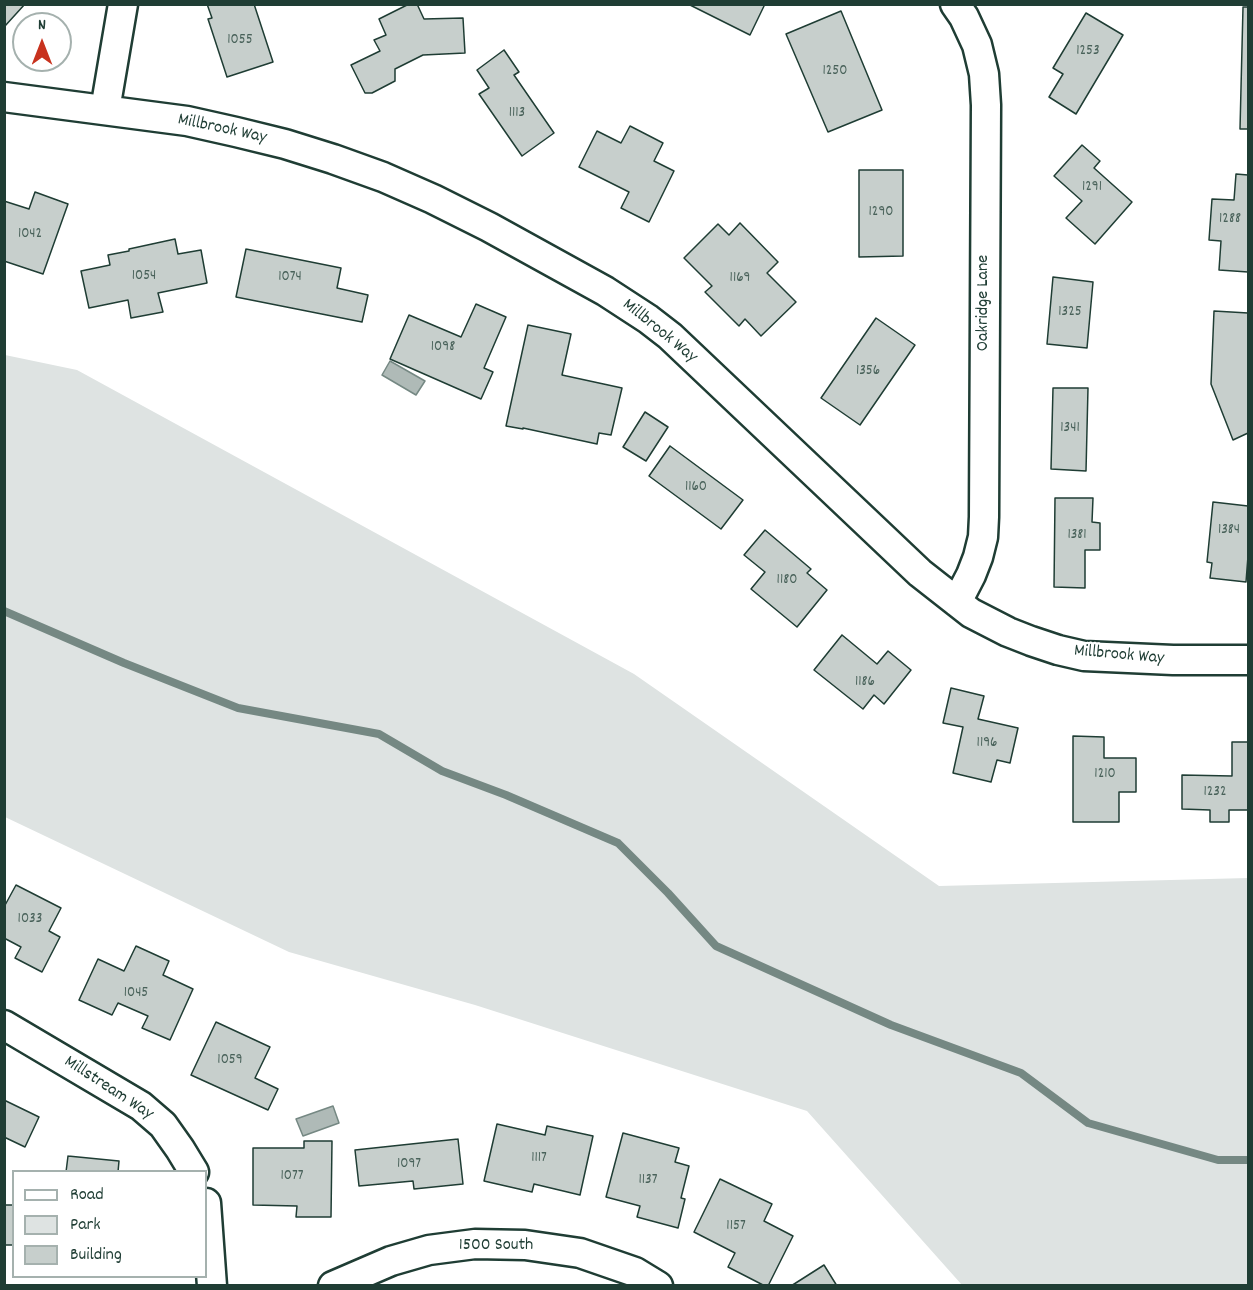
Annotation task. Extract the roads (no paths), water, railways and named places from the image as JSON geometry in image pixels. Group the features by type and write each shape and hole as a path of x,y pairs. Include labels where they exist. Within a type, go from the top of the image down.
{"street":[{"path":"105,110 123,4"},
{"name":"Oakridge Lane","path":"955,4 977,45 984,75 986,105 983,537 972,575 957,602"},
{"name":"Millbrook Way","path":"4,97 187,121 285,144 383,177 489,226 605,291 648,319 670,336 920,573 972,613 1008,632 1058,650 1084,656 1173,660 1248,660"},
{"name":"Millstream Way","path":"4,1025 141,1106 162,1125 193,1170"},
{"path":"207,1217 212,1286"},
{"name":"1500 South","path":"333,1286 391,1261 429,1250 475,1244 525,1245 580,1253 635,1272 658,1286"}],"waterway":[{"path":"4,611 124,663 238,708 379,734 442,771 506,795 618,843 716,946 891,1025 1021,1073 1088,1123 1218,1160 1248,1160"}]}
